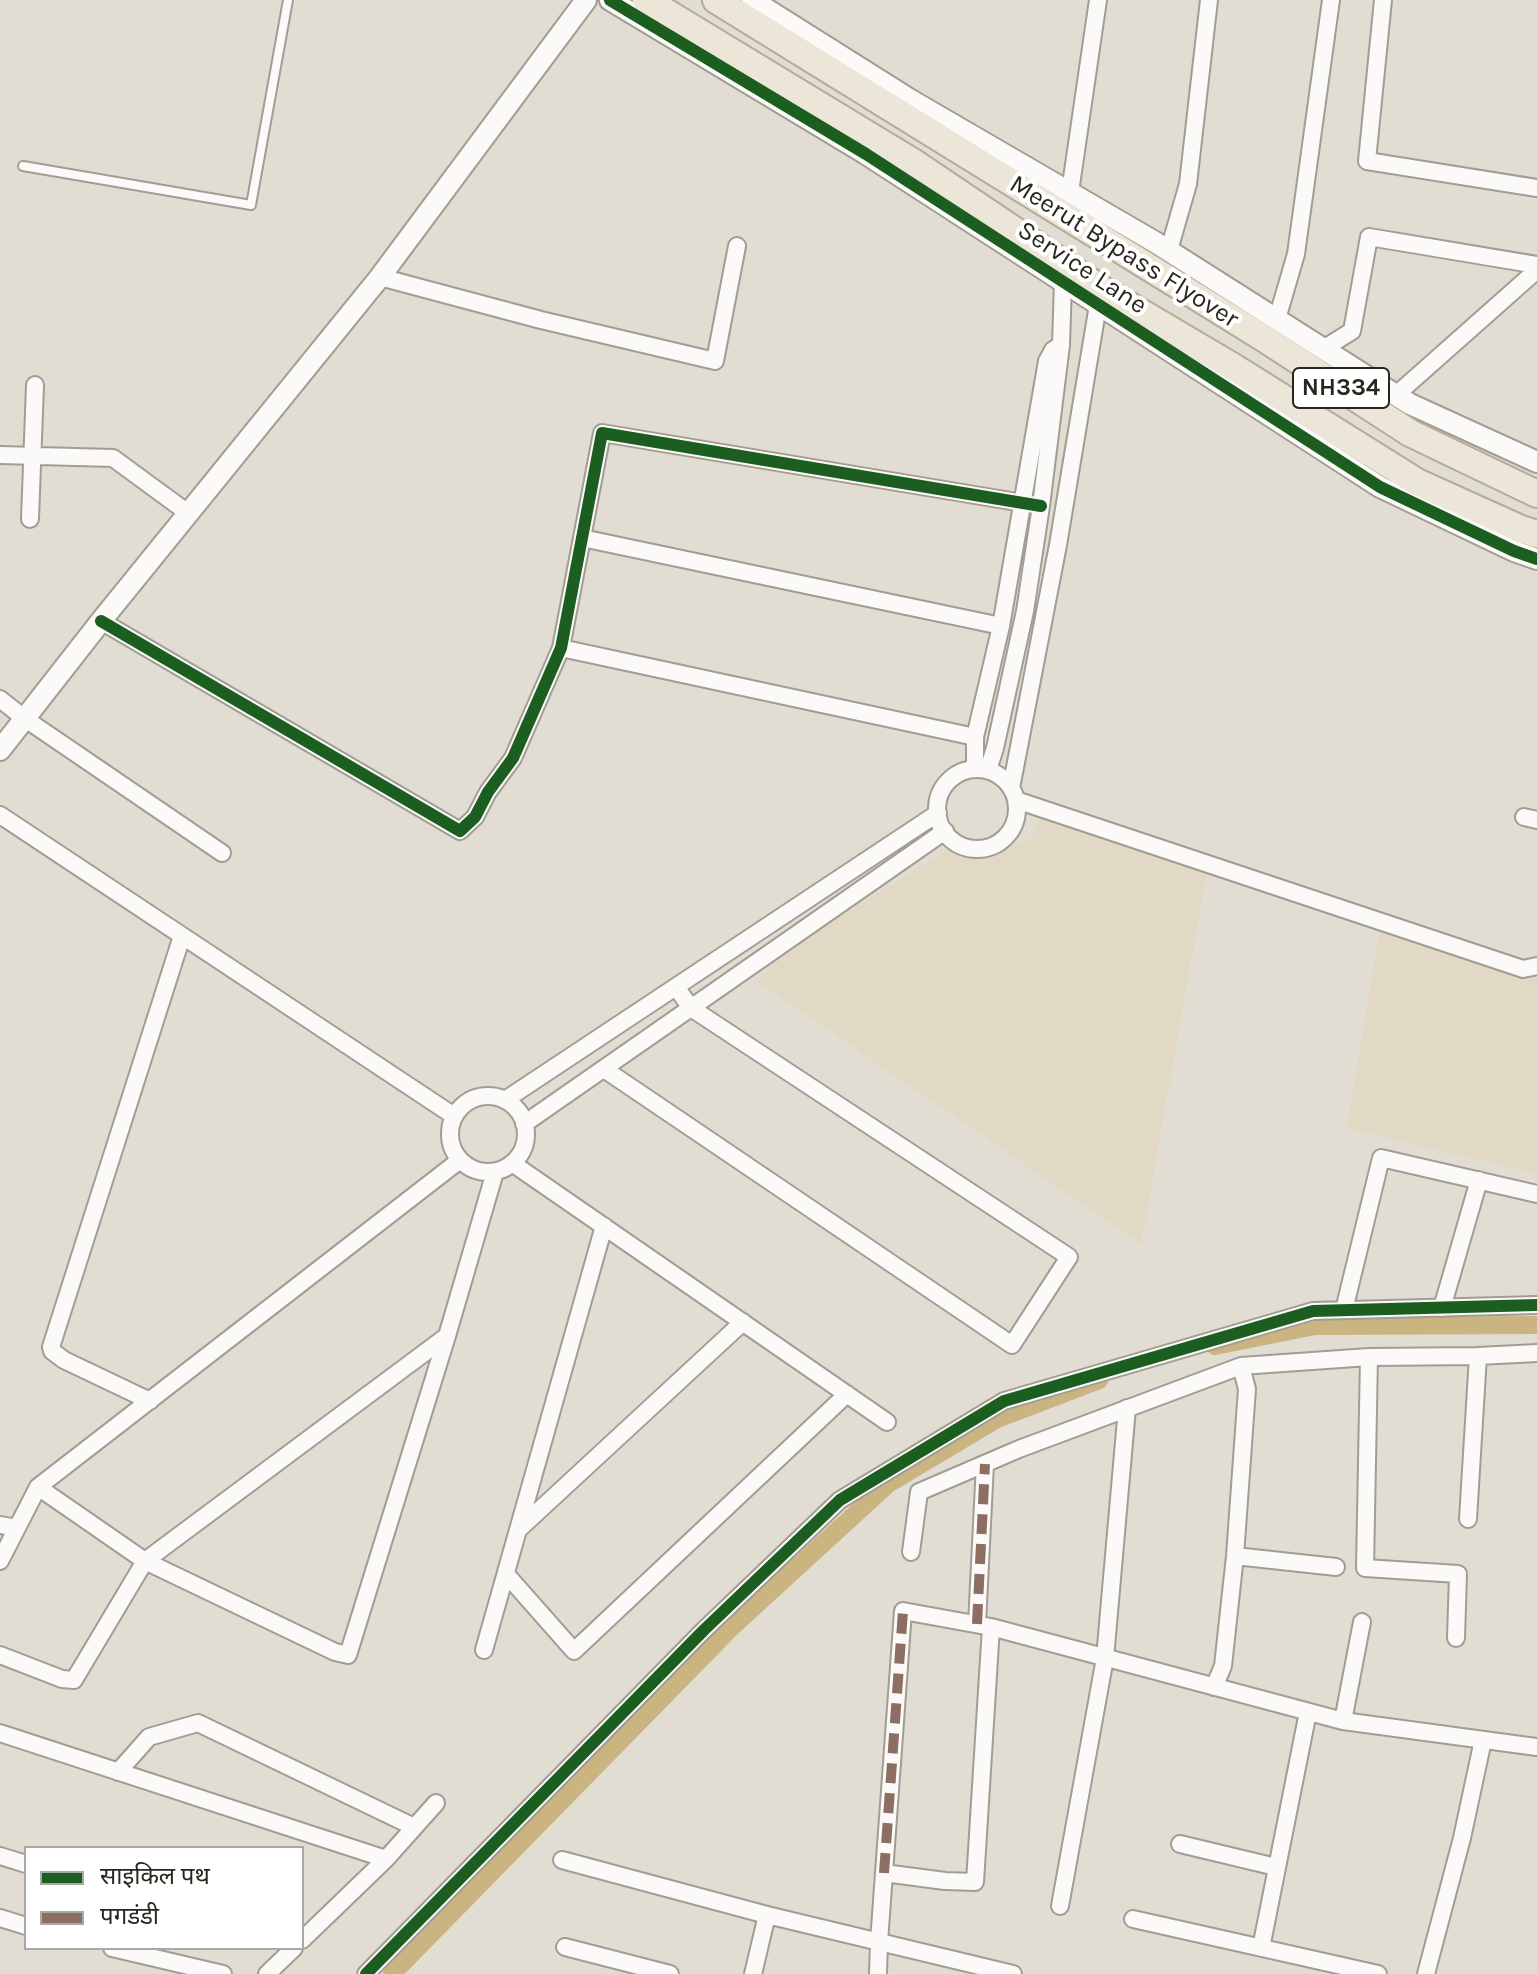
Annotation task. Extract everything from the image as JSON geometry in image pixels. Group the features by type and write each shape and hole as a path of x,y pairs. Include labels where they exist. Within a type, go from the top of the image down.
{"highway":[{"name":"Meerut Bypass Flyover","path":"646,0 898,152 1067,275"},
{"name":"Meerut Bypass Flyover","path":"716,0 924,128 1114,232 1265,339 1410,433 1537,494"},
{"name":"NH334","path":"1067,275 1100,297"},
{"name":"Meerut Bypass Flyover","path":"1100,297 1235,368 1417,482 1537,534"}],"street":[{"path":"0,750 380,277 586,0"},
{"name":"Service Lane","path":"610,0 1067,275"},
{"path":"752,0 909,99 1070,192 1114,232 1169,250 1410,404 1537,462"},
{"path":"1070,192 1098,0"},
{"path":"1169,250 1188,184 1209,0"},
{"path":"1277,319 1296,254 1331,0"},
{"path":"1383,0 1367,161 1537,188"},
{"path":"1323,349 1352,331 1369,237 1537,268"},
{"path":"380,277 541,320 715,361 737,246"},
{"path":"1396,395 1537,268"},
{"path":"981,769 995,748 1025,611 1041,506 1067,275"},
{"path":"1100,297 1014,794 1016,814 1004,838 993,845 968,848 945,831 938,813 938,800 943,788 962,771 981,769 1005,780 1014,794 1523,969 1537,966"},
{"name":"Service Lane","path":"1100,297 1380,487 1537,559"},
{"path":"981,769 975,737 1001,626 1047,361 1053,350 1061,345"},
{"path":"30,519 35,385"},
{"path":"101,621 460,831 475,817 488,792 513,758 561,648 602,433 1041,506"},
{"path":"0,455 113,458 188,513"},
{"path":"582,538 1001,626"},
{"path":"1035,541 1058,545"},
{"path":"1025,611 1044,615"},
{"path":"561,648 975,737"},
{"path":"0,699 222,853"},
{"path":"505,1100 938,813"},
{"path":"0,815 454,1116"},
{"path":"524,1124 945,831"},
{"path":"818,893 830,911"},
{"path":"150,1401 64,1360 51,1347 182,936"},
{"path":"740,944 753,965"},
{"path":"604,1069 1012,1345 1069,1257 691,1008 676,987"},
{"path":"547,1073 564,1097"},
{"path":"482,1096 505,1100 514,1106 524,1124 526,1137 523,1149 512,1163 495,1172 470,1168 453,1150 450,1139 454,1116 461,1107 482,1096"},
{"path":"1344,1310 1381,1158 1537,1194"},
{"path":"0,1561 38,1487 460,1160"},
{"path":"512,1163 887,1422"},
{"path":"38,1487 145,1561 335,1652 348,1655 495,1172"},
{"path":"1442,1308 1479,1180"},
{"path":"484,1650 604,1226"},
{"path":"366,1974 693,1641 840,1500 1004,1401 1313,1311 1537,1305"},
{"path":"518,1530 743,1322"},
{"path":"0,1655 62,1679 74,1680 145,1561 447,1336"},
{"path":"911,1552 919,1492 1019,1449 1241,1366 1369,1357 1537,1353"},
{"path":"1468,1519 1478,1356"},
{"path":"1369,1357 1365,1568 1458,1574 1456,1638"},
{"path":"1214,1687 1223,1666 1235,1556 1247,1389 1241,1366"},
{"path":"506,1574 574,1651 847,1394"},
{"path":"1060,1906 1105,1658 1127,1408"},
{"path":"884,1873 975,1882 984,1626 985,1464"},
{"path":"0,1525 17,1528"},
{"path":"1235,1556 1336,1567"},
{"path":"878,1974 903,1611 984,1626 1343,1721 1537,1747"},
{"path":"1343,1721 1362,1622"},
{"path":"1261,1948 1308,1712"},
{"path":"118,1772 149,1737 198,1723 414,1827"},
{"path":"0,1733 386,1859"},
{"path":"1426,1974 1462,1838 1483,1740"},
{"path":"304,1938 386,1859 436,1803"},
{"path":"1180,1844 1276,1867"},
{"path":"0,1856 24,1863"},
{"path":"562,1860 767,1915 1013,1974"},
{"path":"753,1974 767,1915"},
{"path":"0,1918 24,1925"},
{"path":"1133,1919 1378,1974"},
{"path":"565,1947 670,1974"},
{"path":"121,1950 223,1974"},
{"path":"267,1974 291,1950"}],"lane":[{"path":"23,166 251,205 288,0"}],"shaded area":[{"path":"1041,806 1209,860 1141,1244 758,982 778,955 958,843 968,848 1004,849 1033,837"},
{"path":"1381,923 1537,971 1537,1174 1347,1128"}],"waterway":[{"path":"1215,1346 1315,1326 1537,1325"},
{"path":"392,1974 733,1626 888,1484 997,1419 1099,1380"}],"marked path":[{"path":"977,1624 985,1464"},
{"path":"884,1873 903,1611"}],"cycle path":[{"path":"610,0 866,154 1380,487 1537,559"},
{"path":"101,621 460,831 475,817 488,792 513,758 561,648 602,433 1041,506"},
{"path":"366,1974 704,1630 840,1500 1004,1401 1313,1311 1537,1305"}]}
